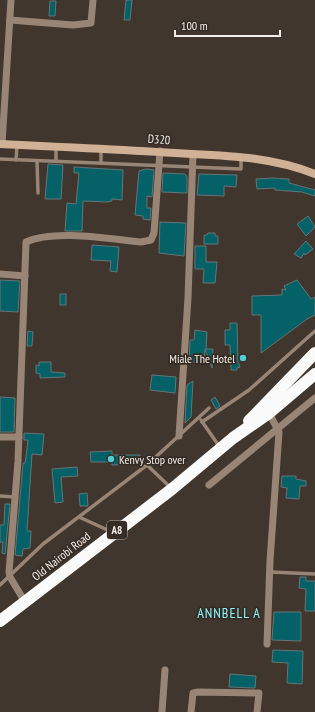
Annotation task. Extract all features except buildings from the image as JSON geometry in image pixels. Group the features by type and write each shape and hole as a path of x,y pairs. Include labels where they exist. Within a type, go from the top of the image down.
{"highway":[{"name":"Old Nairobi Road","path":"233,438 266,402 315,353"},
{"name":"Old Nairobi Road","path":"0,621 172,488 220,448 269,413 315,374"}],"street":[{"path":"1,144 10,20 10,0"},
{"path":"10,20 73,25 91,23 93,0"},
{"name":"D320","path":"1,144 56,148 160,151 241,156 283,163 315,174"},
{"path":"25,602 10,577 19,437 26,242 36,237 67,236 141,242 151,240 154,232 160,151"},
{"path":"179,436 188,298 193,154"},
{"path":"0,274 25,276"},
{"path":"209,484 278,430 315,398"},
{"path":"267,644 278,430 269,413"},
{"path":"0,437 19,437"},
{"path":"162,712 165,670"},
{"path":"191,712 193,693 198,692 259,693 257,712"}],"lane":[{"path":"16,160 17,145"},
{"path":"56,148 56,160"},
{"path":"101,149 101,162"},
{"path":"0,159 101,162 241,170 241,156"},
{"path":"37,161 38,193"},
{"path":"202,422 249,390 315,332"},
{"path":"0,585 43,544 147,465 210,408"},
{"path":"199,418 220,448"},
{"path":"147,465 172,488"},
{"path":"0,496 16,497"},
{"path":"79,517 114,533"},
{"path":"270,572 315,574"}],"place":[{"name":"Miale The Hotel","path":"243,358"},
{"name":"Kenvy Stop over","path":"111,459"}],"district":[{"name":"ANNBELL A","path":"229,613"}]}
